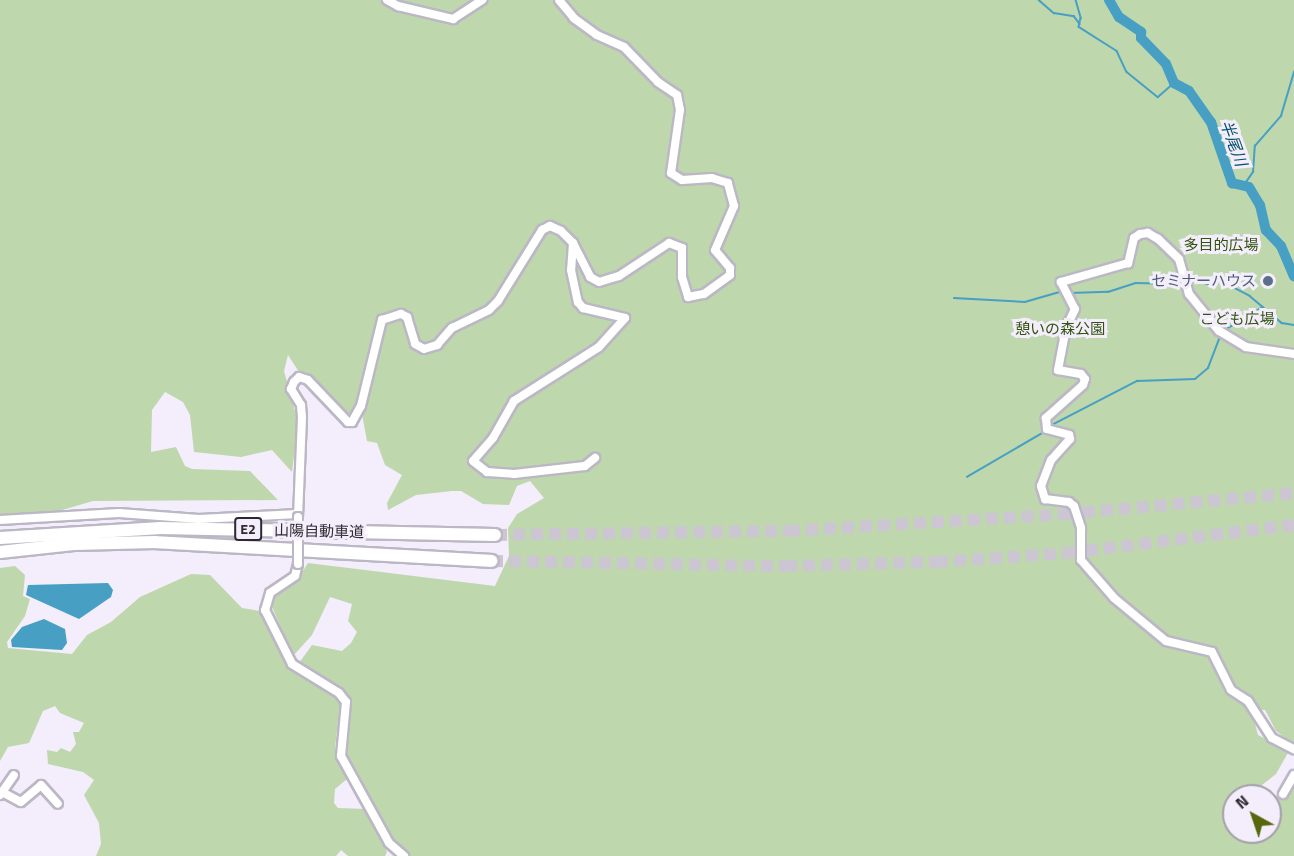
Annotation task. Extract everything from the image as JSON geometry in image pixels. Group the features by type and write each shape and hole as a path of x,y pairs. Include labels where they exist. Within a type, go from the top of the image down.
{"highway":[{"name":"山陽自動車道","path":"0,538 161,528 495,536"},
{"name":"山陽自動車道","path":"0,552 74,544 155,542 491,561"}],"street":[{"path":"387,0 453,19 482,0"},
{"path":"404,856 389,843 340,756 346,702 339,693 292,664 265,610 270,593 295,576 298,564 302,417 301,405 291,389 299,377 315,385 348,422 352,422 361,406 382,320 401,314 407,318 415,344 424,349 437,345 459,322 489,310 498,301 542,230 556,226 573,243 590,277 599,282 611,280 669,243 675,243 682,248 685,291 696,298 730,275 726,262 717,256 715,243 732,215 734,198 722,179 682,180 671,173 680,110 677,95 658,82 624,47 597,35 574,18 559,0"},
{"path":"1294,354 1246,347 1222,334 1189,294 1179,259 1148,233 1134,238 1131,256 1122,266 1061,282 1075,309 1066,328 1058,370 1081,374 1085,379 1083,385 1046,418 1047,429 1069,435 1070,439 1044,473 1041,495 1050,501 1069,501 1074,506 1081,528 1081,560 1114,598 1166,641 1212,652 1231,690 1248,701 1272,738 1294,748"},
{"path":"573,243 571,270 578,302 583,308 625,318 599,347 514,401 493,438 473,461 487,472 514,474 585,466 595,458"},
{"path":"0,520 118,513 200,519 298,515"},
{"path":"14,775 1,794 21,802 41,785 58,804"},
{"path":"1283,794 1294,776"}],"green space":[{"path":"0,0 1294,0 1294,744 1276,731 1265,710 1251,709 1258,735 1289,751 1276,774 1263,784 1222,784 1222,844 1282,844 1282,796 1294,778 1294,856 410,856 396,848 346,758 343,748 351,705 343,691 299,663 312,645 342,651 351,643 357,632 348,621 352,604 330,597 312,635 293,656 270,602 277,592 297,580 308,563 495,586 509,556 508,528 517,514 544,498 530,481 517,486 509,505 483,504 461,491 452,491 416,495 388,510 387,503 402,475 385,465 377,443 367,441 362,414 349,417 307,373 299,372 288,355 284,371 298,422 292,472 272,450 241,457 194,452 190,415 183,402 165,392 152,410 151,452 176,447 185,466 192,469 250,471 278,500 93,501 45,515 0,518"},
{"path":"15,566 25,575 23,596 30,599 25,616 7,642 8,648 72,654 87,635 111,622 140,597 191,574 210,575 242,608 260,611 289,667 326,689 340,703 335,748 347,779 335,789 334,803 338,808 366,809 387,852 385,856 348,856 341,850 336,856 96,856 101,844 99,823 84,795 94,780 83,772 48,764 47,750 57,752 61,748 70,752 76,744 73,732 79,732 84,723 60,713 55,706 43,711 29,743 8,747 0,761 0,568"}],"water":[{"path":"108,583 113,590 111,597 79,619 26,595 28,585"},
{"path":"44,619 65,629 67,643 62,650 12,647 11,640 22,627"}],"waterway":[{"path":"1039,0 1054,13 1074,16 1080,24"},
{"path":"1076,0 1081,18 1079,27 1117,51 1127,72 1158,97 1174,83"},
{"name":"半尾川","path":"1109,0 1119,17 1141,32 1141,38 1166,64 1174,83 1189,91 1211,122 1232,183 1249,187 1260,205 1266,230 1281,246 1294,276"},
{"path":"1244,185 1253,172 1255,146 1281,116 1294,72"},
{"path":"1197,281 1212,285"},
{"path":"1223,282 1250,296 1282,323 1294,325"},
{"path":"1070,293 1108,292 1135,283 1181,284"},
{"path":"954,298 1025,302 1063,291"},
{"path":"1225,330 1263,307"},
{"path":"1052,425 1137,381 1195,379 1208,368 1220,336"},
{"path":"967,477 1044,432"}],"tunnel":[{"path":"495,535 788,531 1065,514 1294,493"},
{"path":"491,561 785,566 936,562 1068,553 1294,525"}],"place":[{"name":"セミナーハウス","path":"1268,281"}],"park label":[{"name":"多目的広場","path":"1221,245"},
{"name":"こども広場","path":"1237,319"},
{"name":"憩いの森公園","path":"1060,329"}]}
